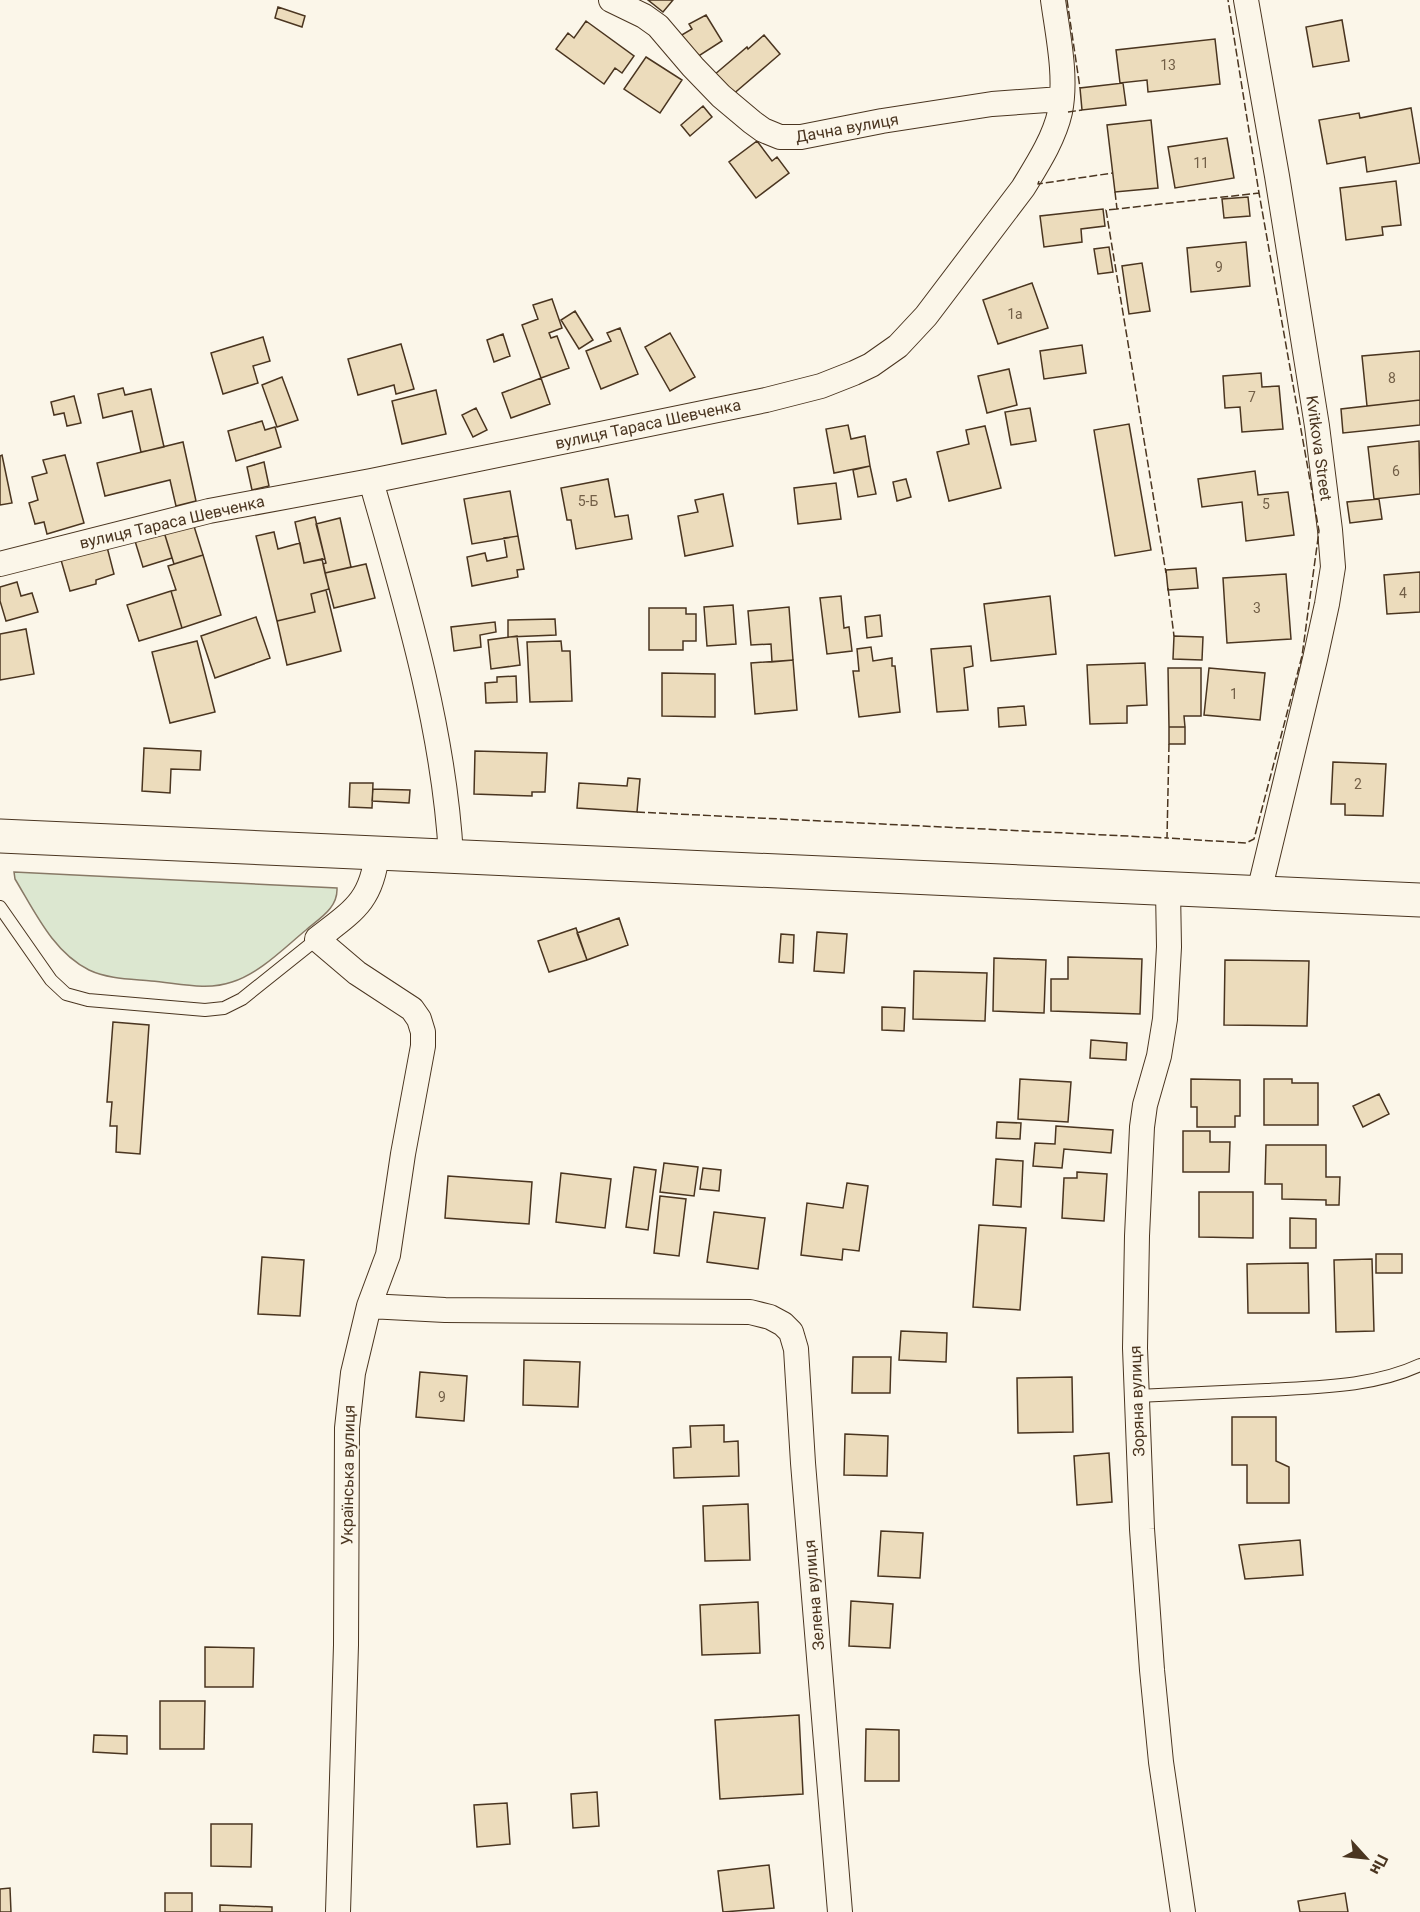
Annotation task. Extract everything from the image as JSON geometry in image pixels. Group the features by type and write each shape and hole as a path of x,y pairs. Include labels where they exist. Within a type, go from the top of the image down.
{"main road":[{"path":"0,836 1420,900"}],"street":[{"name":"Дачна вулиця","path":"611,0 644,16 658,26 721,96 752,122 770,134 780,137 801,137 882,121 992,104 1061,99"},
{"name":"вулиця Тараса Шевченка","path":"0,564 209,511 371,481 766,400 821,386 871,365 898,346 926,316 1023,188 1036,166 1057,123 1061,99 1060,57 1053,0"},
{"name":"Kvitkova Street","path":"1246,0 1317,426 1330,530 1332,567 1327,604 1315,659 1259,892"},
{"path":"371,481 420,662 446,800 451,856"},
{"path":"317,939 346,916 364,896 375,873 377,853"},
{"name":"Зоряна вулиця","path":"1168,890 1169,947 1165,1019 1158,1062 1142,1127 1135,1292 1142,1529 1152,1670 1161,1762 1183,1912"},
{"name":"Українська вулиця","path":"317,939 357,973 412,1009 419,1019 423,1032 420,1064 403,1154 388,1255 369,1306 353,1373 347,1428 346,1646 338,1912"},
{"name":"Зелена вулиця","path":"369,1306 445,1310 743,1312 763,1315 783,1324 791,1332 796,1349 803,1463 840,1912"}],"lane":[{"path":"0,907 51,980 66,994 88,1000 205,1010 224,1008 242,999 317,939"},
{"path":"1137,1396 1302,1388 1359,1382 1392,1375 1420,1365"}],"green space":[{"path":"14,872 337,888 337,895 327,912 252,973 222,985 192,986 104,975 76,962 65,953 46,930 15,879"}],"building":[{"path":"648,0 673,0 663,12"},
{"path":"278,7 305,16 302,27 275,18"},
{"path":"706,15 722,41 694,59 680,36 692,29 689,24"},
{"path":"1342,20 1349,61 1313,67 1306,27"},
{"path":"586,21 634,56 622,73 615,68 604,84 556,49 568,33 574,38"},
{"path":"764,35 780,54 731,96 714,75"},
{"path":"1215,39 1220,84 1148,92 1147,80 1120,83 1116,50"},
{"path":"646,57 682,80 660,113 624,89"},
{"path":"1123,83 1126,105 1082,110 1080,88"},
{"path":"703,106 712,117 690,136 681,125"},
{"path":"1411,108 1420,163 1367,172 1365,157 1327,164 1319,120 1359,113 1360,118"},
{"path":"1151,120 1158,188 1115,192 1107,125"},
{"path":"1227,138 1234,178 1175,188 1168,147"},
{"path":"757,141 772,161 777,157 789,173 756,198 729,162"},
{"path":"1396,181 1401,225 1382,227 1383,235 1346,240 1340,188"},
{"path":"1248,197 1250,216 1224,218 1222,199"},
{"path":"1103,209 1105,226 1081,229 1082,242 1044,247 1040,216"},
{"path":"1246,242 1250,286 1191,292 1187,248"},
{"path":"1109,247 1113,272 1098,274 1094,249"},
{"path":"1142,263 1150,311 1129,314 1122,266"},
{"path":"1032,283 1048,328 998,344 983,300"},
{"path":"552,299 562,328 549,333 551,338 557,336 569,368 541,378 522,325 538,319 533,305"},
{"path":"575,311 593,340 579,349 561,320"},
{"path":"620,328 638,374 601,389 586,351 611,341 607,333"},
{"path":"670,333 695,377 670,391 645,347"},
{"path":"503,334 510,356 494,362 487,340"},
{"path":"263,337 270,361 253,366 258,383 223,394 211,353"},
{"path":"401,344 414,389 396,394 394,385 358,395 348,359"},
{"path":"1082,345 1086,373 1044,379 1040,351"},
{"path":"1420,351 1420,400 1367,406 1362,356"},
{"path":"1009,369 1017,405 987,413 978,376"},
{"path":"1261,373 1262,387 1279,386 1283,429 1242,432 1240,407 1225,408 1223,376"},
{"path":"282,377 298,420 277,427 262,385"},
{"path":"541,378 550,404 511,418 502,393"},
{"path":"123,388 125,395 151,389 164,447 141,452 132,411 103,418 98,394"},
{"path":"436,390 446,434 402,444 392,401"},
{"path":"74,396 81,423 67,426 64,413 54,415 51,402"},
{"path":"1420,400 1420,425 1343,433 1341,409"},
{"path":"476,408 487,430 473,437 462,415"},
{"path":"1030,408 1036,441 1011,445 1005,412"},
{"path":"262,421 265,430 275,427 281,447 236,461 228,431"},
{"path":"1129,424 1151,550 1115,556 1094,430"},
{"path":"848,425 851,439 865,436 870,466 834,473 826,429"},
{"path":"985,426 1001,488 949,501 937,452 969,444 966,430"},
{"path":"1419,441 1420,494 1374,499 1368,447"},
{"path":"183,442 196,501 176,506 170,480 105,496 97,463"},
{"path":"2,455 12,503 0,505 0,456"},
{"path":"65,455 84,523 47,534 44,522 35,524 29,503 38,500 32,477 47,473 43,460"},
{"path":"264,462 269,486 252,490 247,467"},
{"path":"870,466 876,494 858,497 853,470"},
{"path":"1255,471 1258,495 1288,492 1294,535 1246,541 1242,502 1202,507 1198,479"},
{"path":"608,479 615,517 628,515 632,539 576,549 571,520 567,520 561,488"},
{"path":"906,479 911,497 897,501 893,482"},
{"path":"836,483 841,519 798,524 794,488"},
{"path":"510,491 518,536 472,544 464,499"},
{"path":"723,494 733,546 685,556 678,516 698,512 695,500"},
{"path":"1379,499 1382,519 1350,523 1347,502"},
{"path":"315,517 325,559 304,563 295,522"},
{"path":"340,518 351,567 325,573 323,564 326,563 316,524"},
{"path":"193,523 203,555 174,564 164,532"},
{"path":"164,532 172,558 143,567 135,541"},
{"path":"274,532 278,549 300,543 304,563 322,559 329,589 311,594 315,612 277,621 256,536"},
{"path":"518,536 524,569 517,570 518,577 472,586 467,557 485,553 487,561 507,557 504,538"},
{"path":"107,547 114,574 96,580 96,584 70,591 61,560"},
{"path":"203,555 221,615 182,628 171,591 176,590 168,566"},
{"path":"366,564 375,598 334,608 325,573"},
{"path":"1196,568 1198,588 1168,590 1166,570"},
{"path":"1420,572 1420,612 1387,614 1384,575"},
{"path":"1286,574 1291,639 1227,643 1223,578"},
{"path":"17,582 21,596 32,593 38,612 6,621 0,601 0,587"},
{"path":"326,590 341,651 287,665 277,621 315,612 311,594"},
{"path":"171,591 182,628 139,641 127,605"},
{"path":"841,596 844,628 849,627 852,651 827,654 820,598"},
{"path":"1050,596 1056,654 991,661 984,604"},
{"path":"733,605 736,644 707,646 704,607"},
{"path":"789,607 793,660 772,662 771,644 751,645 748,611"},
{"path":"649,608 686,608 686,614 696,614 696,641 683,641 683,650 649,650"},
{"path":"880,615 882,636 867,638 865,617"},
{"path":"256,617 270,658 215,678 201,636"},
{"path":"555,619 556,635 508,637 508,620"},
{"path":"495,622 496,632 480,635 481,647 454,651 451,627"},
{"path":"26,629 34,674 0,680 0,634"},
{"path":"517,636 520,665 491,669 488,640"},
{"path":"1174,636 1203,637 1202,660 1173,659"},
{"path":"197,641 215,712 170,723 152,652"},
{"path":"561,641 562,651 570,651 572,701 530,702 527,642"},
{"path":"971,646 973,666 964,668 968,710 937,712 931,649"},
{"path":"871,647 873,661 892,658 900,712 859,717 853,671 859,671 857,649"},
{"path":"793,660 797,710 755,714 751,663"},
{"path":"1145,663 1147,705 1127,706 1127,723 1090,724 1087,665"},
{"path":"1168,668 1201,668 1201,716 1184,716 1185,727 1169,727"},
{"path":"1209,668 1265,673 1260,720 1204,715"},
{"path":"662,673 715,674 715,717 662,716"},
{"path":"516,676 517,702 486,703 485,683 497,682 497,677"},
{"path":"1024,706 1026,725 999,727 998,708"},
{"path":"1169,727 1185,727 1185,744 1169,744"},
{"path":"144,748 201,751 200,770 171,769 170,793 142,791"},
{"path":"475,751 547,753 545,792 532,792 532,796 474,794"},
{"path":"1333,762 1386,764 1383,816 1345,815 1345,804 1331,804"},
{"path":"628,778 640,779 637,812 577,808 579,783 627,786"},
{"path":"350,783 373,783 372,808 349,807"},
{"path":"373,789 410,790 409,803 372,801"},
{"path":"619,918 628,945 587,960 577,933"},
{"path":"576,928 587,960 549,972 538,941"},
{"path":"817,932 847,934 844,973 814,971"},
{"path":"781,934 794,935 793,963 779,962"},
{"path":"1068,957 1142,959 1140,1014 1051,1011 1051,979 1068,979"},
{"path":"994,958 1046,960 1044,1013 993,1011"},
{"path":"1225,960 1309,961 1307,1026 1224,1025"},
{"path":"914,971 987,973 985,1021 913,1019"},
{"path":"882,1007 905,1008 904,1031 882,1030"},
{"path":"113,1022 149,1025 140,1154 116,1152 117,1126 110,1126 112,1102 107,1102"},
{"path":"1091,1040 1127,1043 1126,1060 1090,1058"},
{"path":"1020,1079 1071,1082 1068,1122 1018,1119"},
{"path":"1191,1079 1240,1080 1240,1116 1235,1116 1235,1127 1197,1127 1197,1107 1191,1107"},
{"path":"1264,1079 1292,1079 1292,1083 1318,1083 1318,1125 1264,1125"},
{"path":"1379,1094 1389,1114 1363,1127 1353,1106"},
{"path":"997,1122 1021,1123 1020,1139 996,1138"},
{"path":"1056,1126 1113,1130 1111,1153 1064,1149 1062,1168 1033,1166 1035,1143 1055,1144"},
{"path":"1183,1131 1210,1131 1210,1142 1230,1142 1229,1172 1183,1172"},
{"path":"1266,1145 1326,1145 1326,1177 1340,1177 1339,1205 1326,1205 1326,1200 1282,1199 1282,1184 1265,1184"},
{"path":"996,1159 1023,1161 1021,1207 993,1205"},
{"path":"664,1163 698,1167 694,1196 660,1192"},
{"path":"634,1167 656,1170 648,1230 626,1227"},
{"path":"703,1168 721,1170 719,1191 700,1189"},
{"path":"1077,1172 1107,1174 1104,1221 1062,1218 1064,1178 1077,1178"},
{"path":"561,1173 611,1179 605,1228 556,1222"},
{"path":"448,1176 532,1182 529,1224 445,1218"},
{"path":"847,1183 868,1186 859,1251 843,1249 842,1260 801,1255 807,1203 843,1208"},
{"path":"1199,1192 1253,1192 1253,1238 1199,1237"},
{"path":"660,1196 686,1199 679,1256 654,1253"},
{"path":"714,1212 765,1218 758,1269 707,1262"},
{"path":"1290,1218 1316,1219 1316,1248 1290,1248"},
{"path":"979,1225 1026,1228 1020,1310 973,1307"},
{"path":"1376,1254 1402,1254 1402,1273 1376,1273"},
{"path":"262,1257 304,1260 300,1316 258,1314"},
{"path":"1372,1259 1374,1331 1336,1332 1334,1260"},
{"path":"1308,1263 1309,1313 1248,1313 1247,1264"},
{"path":"901,1331 947,1333 946,1362 899,1360"},
{"path":"853,1357 891,1357 890,1393 852,1393"},
{"path":"524,1360 580,1362 578,1407 523,1405"},
{"path":"420,1372 467,1376 464,1421 416,1417"},
{"path":"1072,1377 1073,1432 1018,1433 1017,1378"},
{"path":"1232,1417 1276,1417 1276,1461 1289,1467 1289,1503 1247,1503 1247,1465 1232,1465"},
{"path":"724,1425 724,1442 738,1441 739,1476 674,1478 673,1448 691,1447 690,1426"},
{"path":"845,1434 888,1436 887,1476 844,1475"},
{"path":"1109,1453 1112,1502 1077,1505 1074,1456"},
{"path":"748,1504 750,1560 705,1561 703,1506"},
{"path":"881,1531 923,1533 920,1578 878,1576"},
{"path":"1300,1540 1303,1575 1245,1579 1239,1545"},
{"path":"851,1601 893,1604 890,1648 849,1646"},
{"path":"758,1602 760,1653 702,1655 700,1605"},
{"path":"205,1647 254,1648 253,1687 205,1687"},
{"path":"160,1701 205,1701 204,1749 160,1749"},
{"path":"799,1715 803,1794 720,1799 715,1720"},
{"path":"866,1729 899,1730 899,1781 865,1781"},
{"path":"94,1735 127,1736 127,1754 93,1752"},
{"path":"597,1792 599,1826 573,1828 571,1794"},
{"path":"507,1803 510,1844 477,1847 474,1805"},
{"path":"211,1824 252,1824 251,1867 211,1866"},
{"path":"769,1865 774,1908 723,1912 718,1871"},
{"path":"10,1888 11,1912 0,1912 0,1889"},
{"path":"165,1893 192,1893 192,1912 165,1912"},
{"path":"1345,1893 1348,1912 1300,1912 1298,1901"},
{"path":"220,1905 272,1907 272,1912 220,1912"}],"fence":[{"path":"1067,0 1080,88"},
{"path":"1169,744 1167,838 1246,843 1254,839 1302,656 1319,531 1259,193 1228,0"},
{"path":"1068,112 1082,110"},
{"path":"1039,181 1038,184 1113,173"},
{"path":"1115,192 1117,209 1259,193"},
{"path":"1117,209 1106,210 1166,573"},
{"path":"1168,588 1174,636"},
{"path":"637,812 1167,838"}]}
